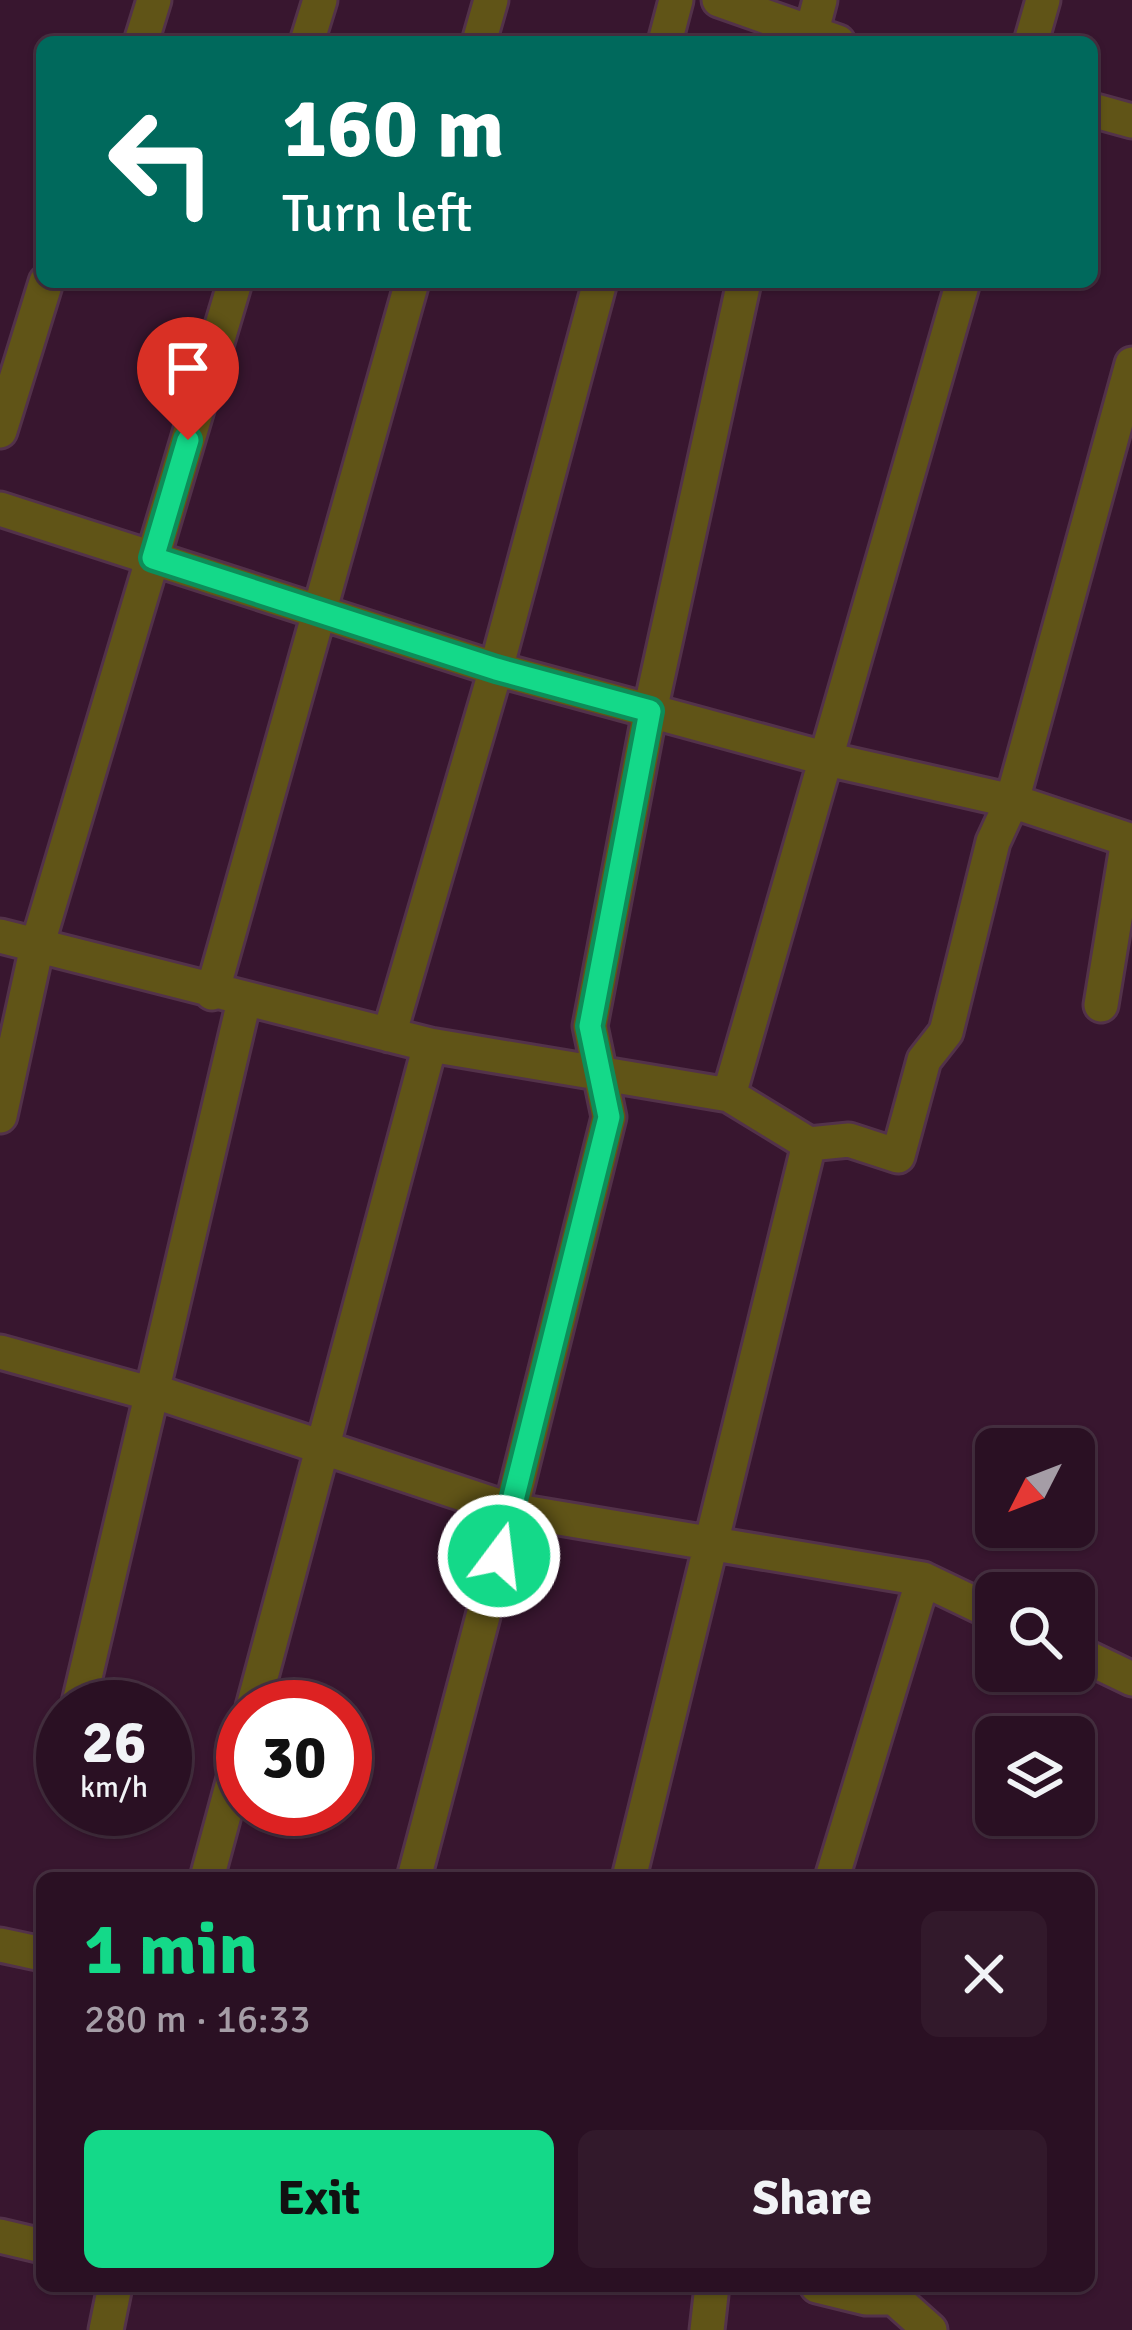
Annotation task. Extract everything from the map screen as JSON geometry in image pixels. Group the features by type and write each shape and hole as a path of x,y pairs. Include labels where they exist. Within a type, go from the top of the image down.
{"street":[{"path":"143,36 154,0"},
{"path":"309,36 320,0"},
{"path":"481,36 490,0"},
{"path":"666,36 676,0"},
{"path":"718,0 809,36"},
{"path":"819,36 820,0"},
{"path":"1033,36 1043,0"},
{"path":"1098,112 1132,121"},
{"path":"0,430 44,288"},
{"path":"0,1116 37,946 233,288"},
{"path":"84,1680 152,1394 228,997 319,611 410,288"},
{"path":"389,1035 496,669 598,288"},
{"path":"416,1872 609,1117 590,1026 650,711 743,288"},
{"path":"729,1095 961,288"},
{"path":"0,936 430,1045 729,1095 809,1144 849,1140 898,1156 924,1060 946,1032 993,842 1012,801 1132,364"},
{"path":"0,509 496,669 827,759 1012,801 1130,841 1101,1005"},
{"path":"260,1680 430,1045"},
{"path":"630,1872 809,1144"},
{"path":"0,1352 153,1391 512,1510 923,1579 975,1604"},
{"path":"834,1872 923,1579"},
{"path":"1095,1661 1132,1679"},
{"path":"209,1872 218,1836"},
{"path":"0,1945 36,1953"},
{"path":"0,2236 36,2245"},
{"path":"106,2330 115,2292"},
{"path":"706,2330 711,2292"},
{"path":"842,2292 894,2298 930,2330"}],"route":[{"path":"188,440 153,558 496,669 650,711 590,1026 609,1117 499,1556"}]}
